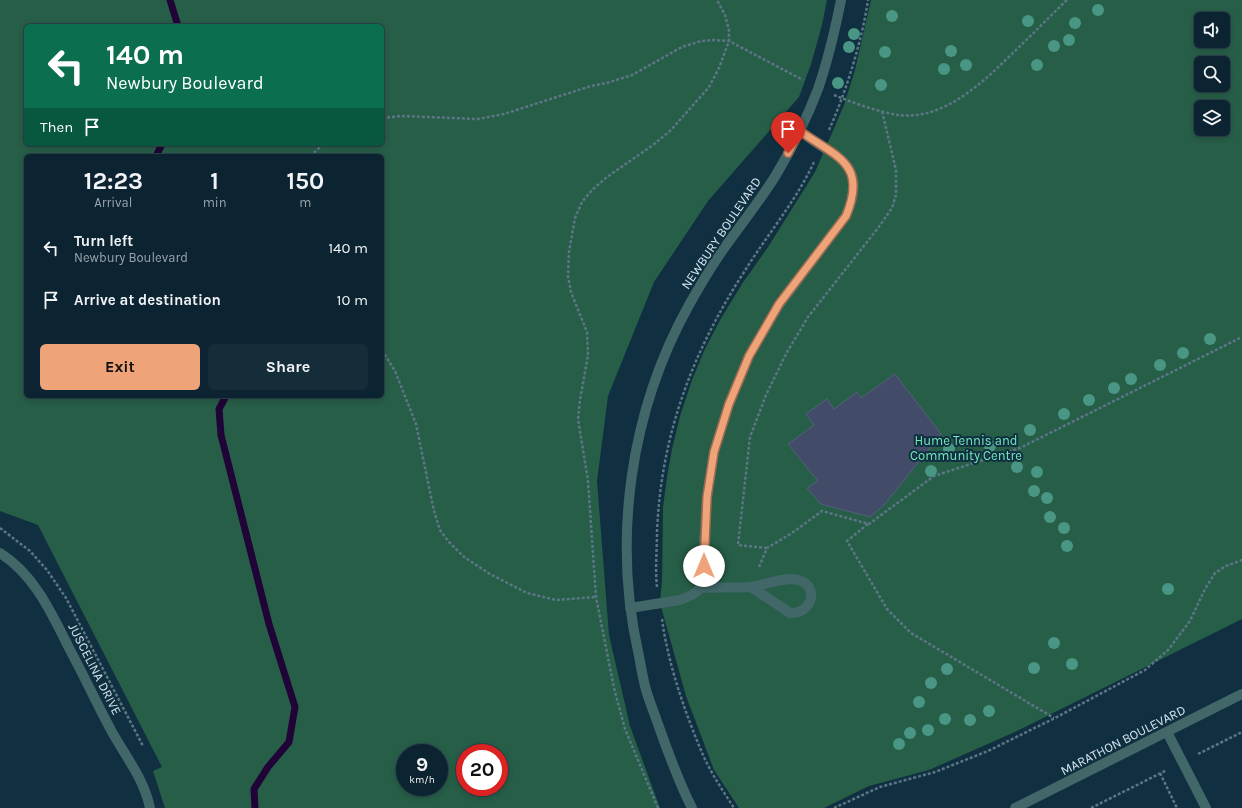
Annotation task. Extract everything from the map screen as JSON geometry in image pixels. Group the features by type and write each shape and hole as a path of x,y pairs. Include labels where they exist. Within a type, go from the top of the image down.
{"street":[{"name":"NEWBURY BOULEVARD","path":"692,808 666,748 646,689 635,640 627,575 626,537 631,479 643,417 663,358 692,300 718,257 776,175 800,131 818,88 834,34 841,0"},
{"path":"630,608 680,600 692,595 701,588 704,578 704,541 707,497 714,452 729,404 749,356 779,304 846,216 852,201 852,175 846,164 836,155 800,131"},
{"name":"JUSCELINA DRIVE","path":"0,553 27,576 50,609 113,733 137,773 147,795 150,808"},
{"path":"701,588 751,587 784,580 797,579 804,582 810,589 811,596 809,605 804,610 797,613 790,613 751,587"},
{"name":"MARATHON BOULEVARD","path":"1015,808 1242,694"},
{"path":"1167,732 1206,808"}],"path":[{"path":"658,808 641,770 623,722 614,688 596,597 588,481 578,419 588,355 587,332 572,292 568,276 568,252 575,218 582,202 592,190 607,176 653,145 671,130 709,87 719,68 729,41 729,30 725,15 717,0"},
{"path":"384,118 400,116 478,119 504,114 590,86 608,83 632,75 682,47 701,41 714,40 729,41 818,88 842,98 882,111 900,115 920,114 943,107 966,95 986,80 1067,0"},
{"path":"767,548 738,545 750,437 766,395 786,354 808,317 892,208 896,195 896,170 882,111"},
{"path":"312,154 322,146"},
{"path":"1055,718 911,633 887,609 847,541 934,476 1020,448 1242,337"},
{"path":"384,353 395,371 416,424 434,511 440,530 448,541 470,561 490,574 527,593 556,600 596,597"},
{"path":"751,587 767,548 792,533 822,510 869,524"},
{"path":"834,808 880,787 935,772 981,753 1055,718 1145,670 1168,650 1190,621 1205,589 1215,573 1226,566 1242,560"},
{"path":"1160,773 1177,808"}],"green space":[{"path":"0,0 827,0 822,25 811,64 799,97 708,201 654,282 608,396 597,481 609,635 630,726 660,808 165,808 153,771 162,767 38,525 0,511"},
{"name":"Hume Tennis and Community Centre","path":"871,0 1242,0 1242,619 1017,731 929,770 869,786 824,808 739,808 714,770 686,696 660,603 662,581 663,507 667,477 680,416 692,380 704,351 720,320 742,284 768,247 815,172 844,105 855,70"}],"building":[{"name":"Hume Tennis and Community Centre","path":"895,374 941,434 884,505 870,517 821,504 807,488 818,481 788,444 814,425 806,414 827,399 834,409 857,392 861,398"}],"waterway":[{"path":"170,0 177,24"},
{"path":"157,154 161,146"},
{"path":"225,398 219,409 221,435 269,624 295,707 289,742 268,767 254,789 255,808"}],"route":[{"path":"704,566 707,497 714,452 729,404 749,356 779,304 846,216 852,201 852,175 846,164 836,155 800,131 788,153"}]}
